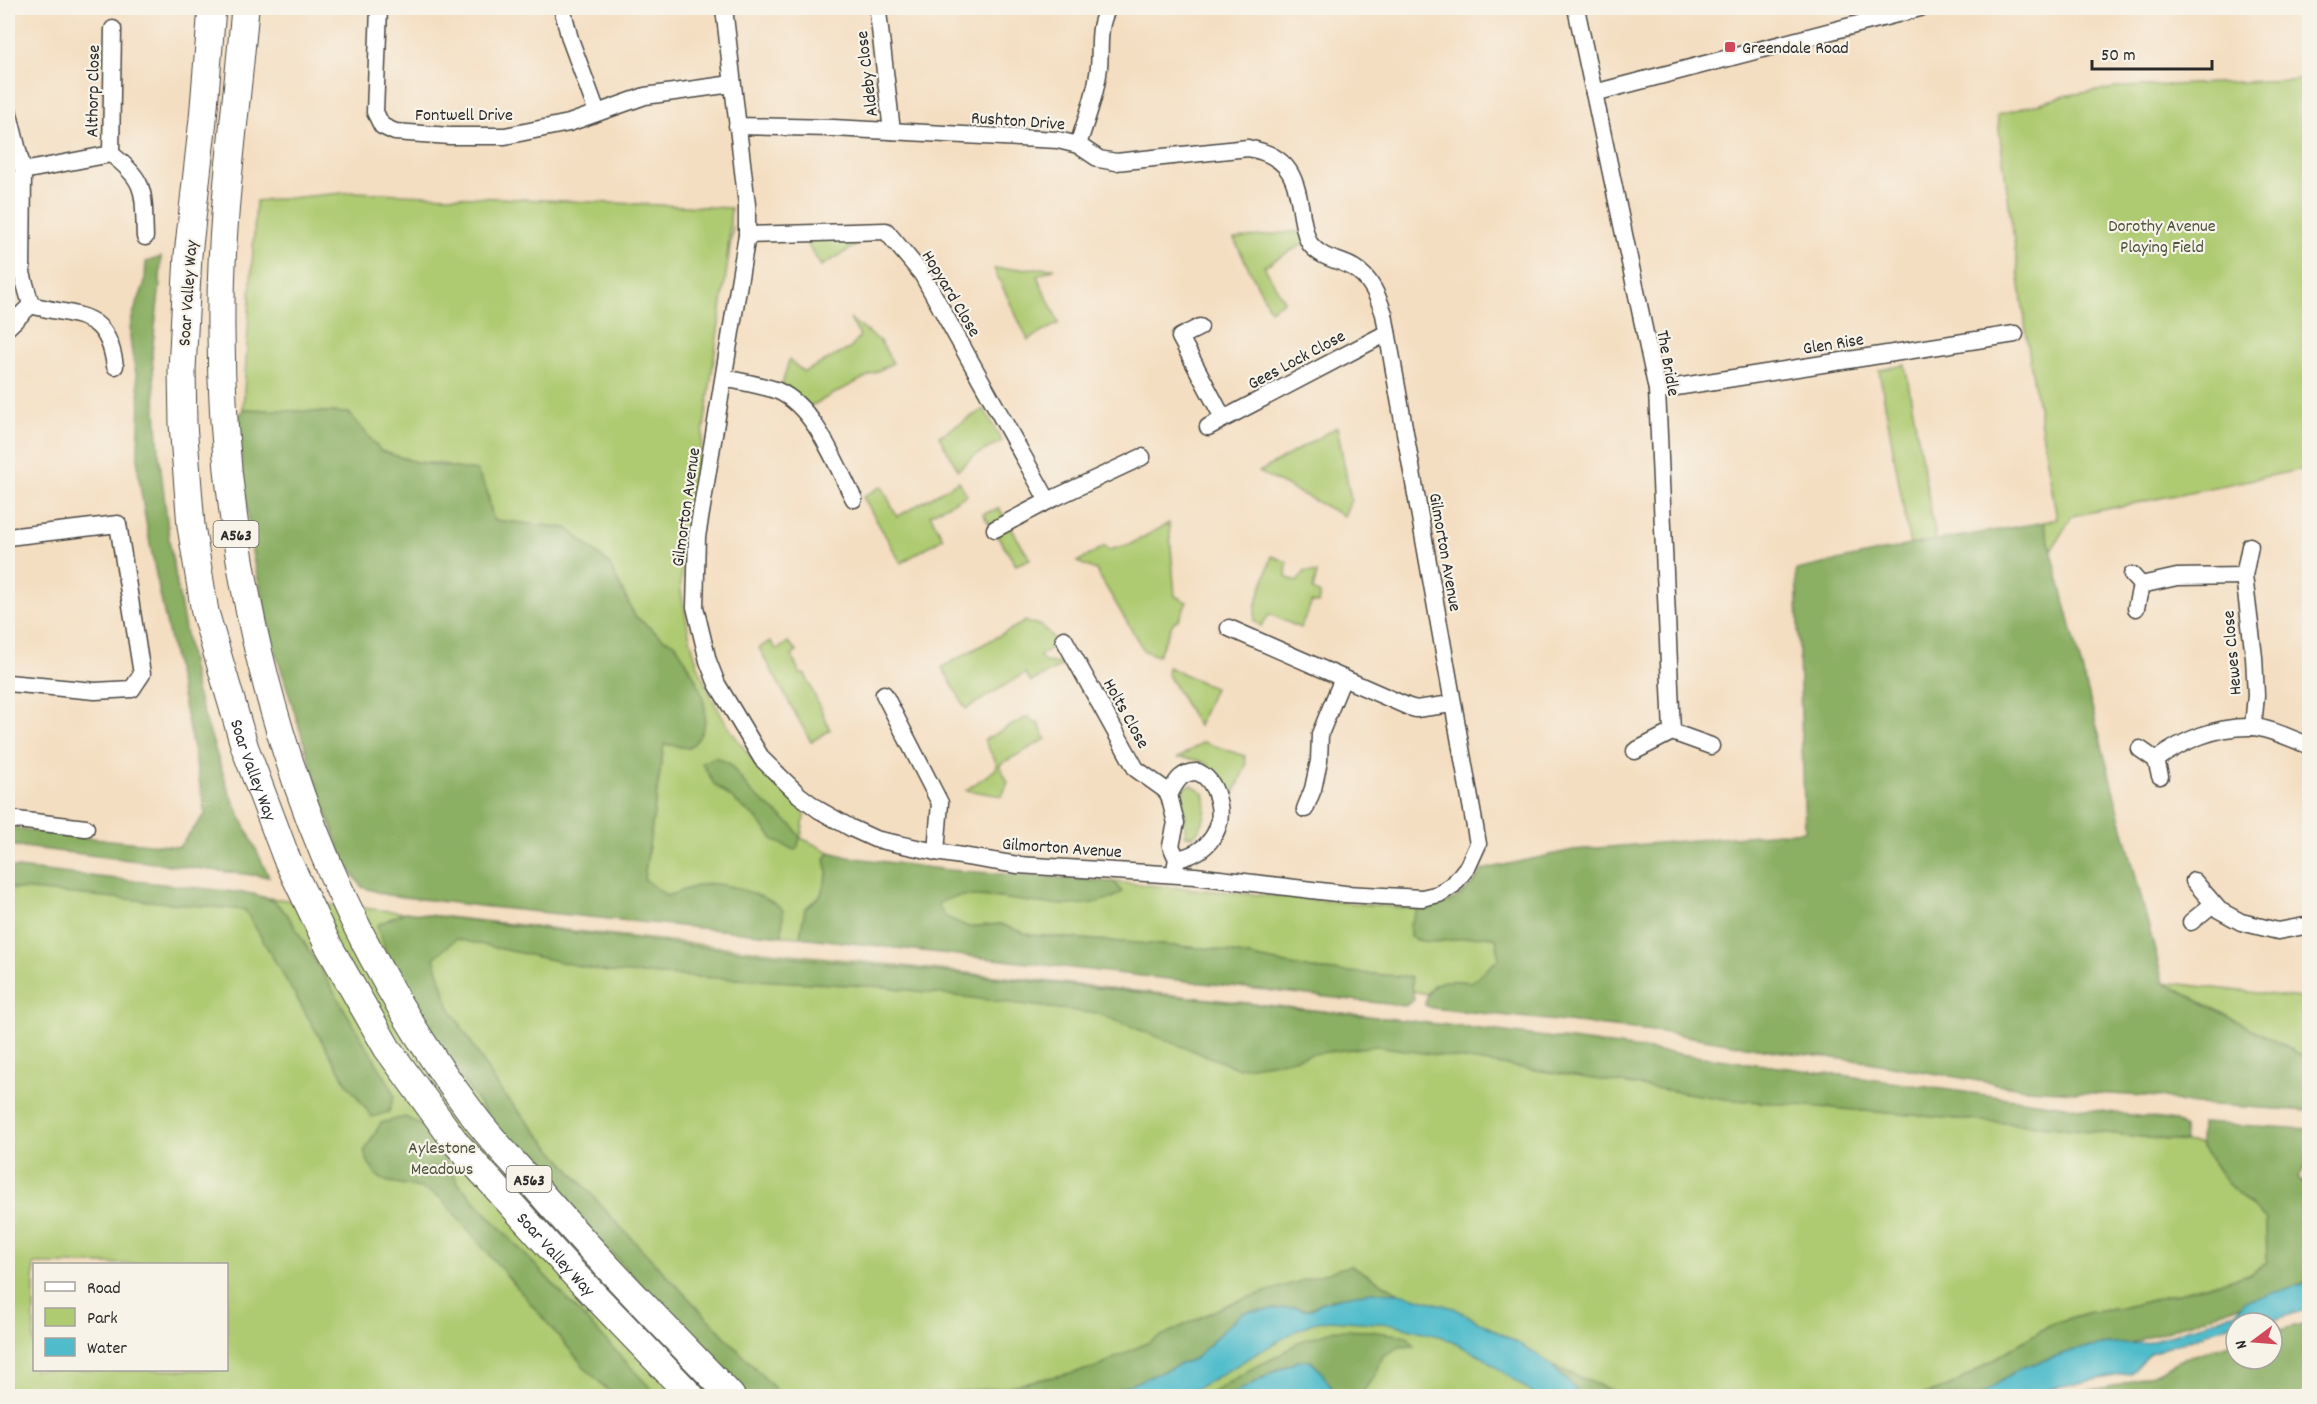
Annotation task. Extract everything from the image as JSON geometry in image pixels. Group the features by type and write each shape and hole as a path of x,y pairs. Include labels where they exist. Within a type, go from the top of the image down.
{"highway":[{"name":"Soar Valley Way","path":"212,8 184,312 182,370 185,471 194,548 205,612 245,748 286,857 327,943 387,1048 456,1143 575,1275 691,1396"},
{"name":"Soar Valley Way","path":"245,8 222,258 220,352 225,445 237,538 261,665 301,800 323,855 361,935 414,1029 475,1118 568,1225 731,1396"}],"street":[{"name":"Fontwell Drive","path":"379,8 375,112 382,126 395,132 450,136 505,136 542,130 645,96 732,84"},
{"path":"562,8 570,39 597,112"},
{"name":"Gilmorton Avenue","path":"724,8 747,205 747,235 697,537 695,571 697,624 717,684 762,759 799,795 819,810 875,839 936,852 1018,865 1176,867 1345,894 1422,898 1439,894 1453,885 1468,866 1478,844 1387,333 1378,296 1366,278 1354,268 1331,260 1318,251 1305,235"},
{"path":"1078,145 1095,90 1099,67 1101,19 1108,8"},
{"name":"The Bridle","path":"1576,8 1657,390 1672,732"},
{"path":"1594,93 1920,8"},
{"name":"Aldeby Close","path":"878,12 892,131"},
{"name":"Althorp Close","path":"111,154 113,29"},
{"path":"8,110 22,171 14,238 31,305"},
{"name":"Rushton Drive","path":"737,126 1058,140 1078,145 1099,159 1116,162 1220,149 1248,148 1268,152 1282,161 1292,175 1305,235"},
{"name":"Althorp Close","path":"22,171 111,154"},
{"name":"Althorp Close","path":"111,154 133,172 140,187 145,237"},
{"name":"Hopyard Close","path":"747,235 886,231 922,274 1048,501"},
{"path":"8,327 31,305"},
{"path":"31,305 88,318 104,330 112,346 115,366"},
{"path":"1200,327 1180,338 1223,418"},
{"name":"Gees Lock Close","path":"1208,427 1387,333"},
{"name":"Glen Rise","path":"1657,390 2015,334"},
{"path":"724,378 780,392 803,410 813,422 854,499"},
{"path":"995,529 1048,501 1142,458"},
{"path":"8,537 118,524 142,674 132,689 95,691 8,683"},
{"name":"Hewes Close","path":"2250,546 2244,576 2254,657 2256,695 2253,727"},
{"path":"2136,608 2137,580 2244,576"},
{"path":"1229,628 1409,707 1422,708 1452,704"},
{"name":"Holts Close","path":"1064,639 1136,769 1169,795"},
{"path":"1305,808 1313,789 1319,761 1320,734 1343,678"},
{"path":"884,694 940,803 936,852"},
{"path":"2139,749 2158,768 2181,742 2218,731 2253,727 2310,746"},
{"path":"1635,751 1672,732 1711,746"},
{"path":"1198,772 1211,782 1220,806 1220,822 1207,845 1176,867 1171,846 1175,835 1176,816 1169,795 1185,773 1198,772"},
{"path":"8,819 86,828"},
{"path":"2194,881 2213,904 2241,922 2278,931 2310,924"},
{"path":"2191,922 2213,904"}],"green space":[{"name":"Dorothy Avenue Playing Field","path":"2309,79 2309,468 2072,516 2051,551 2044,522 2057,519 2031,367 1997,115 2069,95 2123,87"},
{"path":"354,192 731,208 727,260 733,226 702,442 686,532 681,590 692,647 713,700 727,725 762,770 805,811 801,838 830,852 825,859 828,872 821,895 805,909 800,937 782,936 782,910 709,883 667,896 644,879 664,744 688,748 664,639 635,616 609,564 567,528 493,520 487,491 445,464 416,462 380,451 349,413 243,409 256,201","holes":["729,763 750,791 775,841 756,818 738,803"]},
{"path":"1300,231 1305,243 1264,266 1284,301 1270,310 1234,239"},
{"path":"876,234 821,266 803,237"},
{"path":"161,257 152,353 159,453 170,546 196,690 229,792 269,877 8,845 8,827 179,847 205,814 154,562 138,467 140,403 130,327 144,285 146,262"},
{"path":"1055,268 1037,276 1059,323 1028,340 994,269"},
{"path":"850,319 880,341 893,363 803,410 780,392 789,360 804,372 851,348 860,336"},
{"path":"1905,365 1936,540 1910,545 1879,370"},
{"path":"243,409 349,413 381,451 416,462 477,471 487,491 493,520 567,528 609,564 635,616 664,639 675,643 697,682 705,710 705,724 689,748 664,744 644,879 667,896 692,887 716,884 736,888 768,900 783,910 782,936 488,907 387,895 362,887 345,863 323,804 274,646 253,558 237,422"},
{"path":"984,409 1002,441 971,458 958,470 939,436"},
{"path":"1337,427 1351,500 1344,516 1259,472"},
{"path":"959,481 967,495 930,514 943,538 901,563 863,497 882,486 897,517"},
{"path":"999,508 1030,559 1016,565 983,514"},
{"path":"2044,522 2163,982 2309,1059 2309,1111 2182,1103 2161,1097 2026,1089 1868,1062 1775,1051 1662,1032 1432,1008 1425,1005 1427,996 1436,984 1448,981 1471,982 1499,959 1495,937 1484,936 1430,942 1410,937 1410,925 1418,909 1438,905 1455,898 1476,880 1482,870 1573,850 1805,831 1796,570 1910,545"},
{"path":"1169,523 1175,596 1187,602 1179,619 1173,623 1158,656 1144,651 1096,570 1077,562 1105,546 1108,550 1129,545"},
{"path":"1272,556 1287,562 1286,577 1297,582 1305,571 1317,573 1313,590 1320,594 1318,603 1312,602 1300,628 1270,614 1261,626 1254,621 1256,604"},
{"path":"1026,621 1042,627 1056,643 1040,656 1045,662 1065,664 1031,682 1025,673 966,709 942,667"},
{"path":"770,641 777,650 788,642 797,651 792,656 800,674 805,674 830,730 811,742 759,648"},
{"path":"1168,667 1214,688 1198,726 1167,673"},
{"path":"1029,716 1033,723 1038,723 1046,739 999,765 1008,782 1002,796 966,790 996,769 996,762 984,740"},
{"path":"1203,742 1245,756 1246,765 1234,794 1224,791 1211,769 1203,762 1178,758"},
{"path":"715,757 729,763 750,791 794,827 800,838 797,849 794,850 775,841 756,818 714,784 702,763"},
{"path":"1192,785 1204,793 1206,805 1203,822 1197,832 1193,836 1186,836 1182,794 1187,786"},
{"path":"830,852 848,857 948,870 1114,882 1122,892 1093,903 1059,905 971,896 951,898 938,904 944,916 968,927 1000,924 1030,935 1214,949 1311,969 1411,977 1414,1000 1405,1006 800,937 805,909 821,895 828,872 825,859"},
{"path":"8,867 253,894 274,901 287,914 391,1087 394,1096 389,1112 372,1117 346,1082 245,910 8,888"},
{"name":"Aylestone Meadows","path":"8,870 1359,1015 1856,1077 1855,1110 2073,1129 2200,1144 2226,1182 2266,1220 2267,1262 2251,1274 2122,1308 2086,1313 2051,1324 1951,1386 1919,1396 1343,1396 1325,1371 1243,1396 8,1396"},
{"path":"1114,882 1418,909 1410,925 1416,940 1440,941 1469,935 1495,937 1499,959 1471,982 1455,981 1433,985 1427,994 1413,991 1411,978 1311,969 1214,949 1030,935 1000,924 968,927 944,916 938,904 947,898 968,895 1056,903 1111,899 1121,892"},
{"path":"405,912 762,954 1358,1015 1665,1052 2175,1121 2184,1128 2185,1142 2073,1129 1725,1099 1377,1046 1312,1054 1285,1061 1237,1068 1099,1014 885,987 607,972 456,939 434,958 449,1006 500,1090 614,1220 780,1394 785,1396 746,1396 499,1132 419,1017 389,960 377,925"},
{"path":"2163,982 2309,999 2309,1059"},
{"path":"405,1117 424,1127 459,1184 658,1396 614,1396 587,1370 441,1198 419,1188 385,1180 374,1172 364,1152 381,1123"},
{"path":"2201,1123 2309,1129 2309,1163 2298,1179 2309,1186 2309,1281 2129,1344 2108,1344 2075,1350 2021,1368 1979,1396 1919,1396 1951,1386 2051,1324 2086,1313 2122,1308 2251,1274 2267,1262 2266,1220 2226,1182 2200,1144"},
{"path":"1351,1265 1399,1293 1351,1295 1332,1299 1307,1309 1297,1307 1244,1312 1196,1358 1102,1396 905,1396 1000,1388 1094,1368 1231,1303"},
{"path":"2309,1322 2309,1388 2298,1396 2211,1396 2195,1393 2156,1396 2058,1396 2119,1385 2158,1372 2184,1358 2224,1346 2224,1371 2284,1371 2284,1329"},
{"path":"1335,1330 1369,1331 1407,1336 1414,1346 1399,1347 1383,1356 1376,1374 1360,1396 1337,1396 1311,1361 1280,1368 1229,1396 1207,1396 1249,1370 1278,1356 1298,1342"},
{"path":"1552,1366 1625,1396 1582,1396"}],"water":[{"path":"2302,1284 2309,1284 2309,1309 2284,1317 2284,1311 2237,1311 2243,1302"},
{"path":"1372,1292 1399,1293 1454,1308 1534,1352 1552,1366 1582,1396 1536,1396 1481,1356 1442,1337 1393,1324 1330,1320 1312,1323 1294,1332 1184,1396 1102,1396 1196,1358 1244,1312 1297,1307 1302,1310 1312,1309 1321,1303"},
{"path":"2224,1316 2224,1327 2151,1353 2131,1373 2052,1388 2036,1396 1979,1396 2021,1368 2075,1350 2108,1344 2147,1343"},
{"path":"1300,1360 1310,1361 1320,1370 1337,1396 1305,1396 1301,1391 1287,1391 1274,1396 1230,1396 1272,1373"}],"place":[{"name":"Greendale Road","path":"1730,47"}]}
